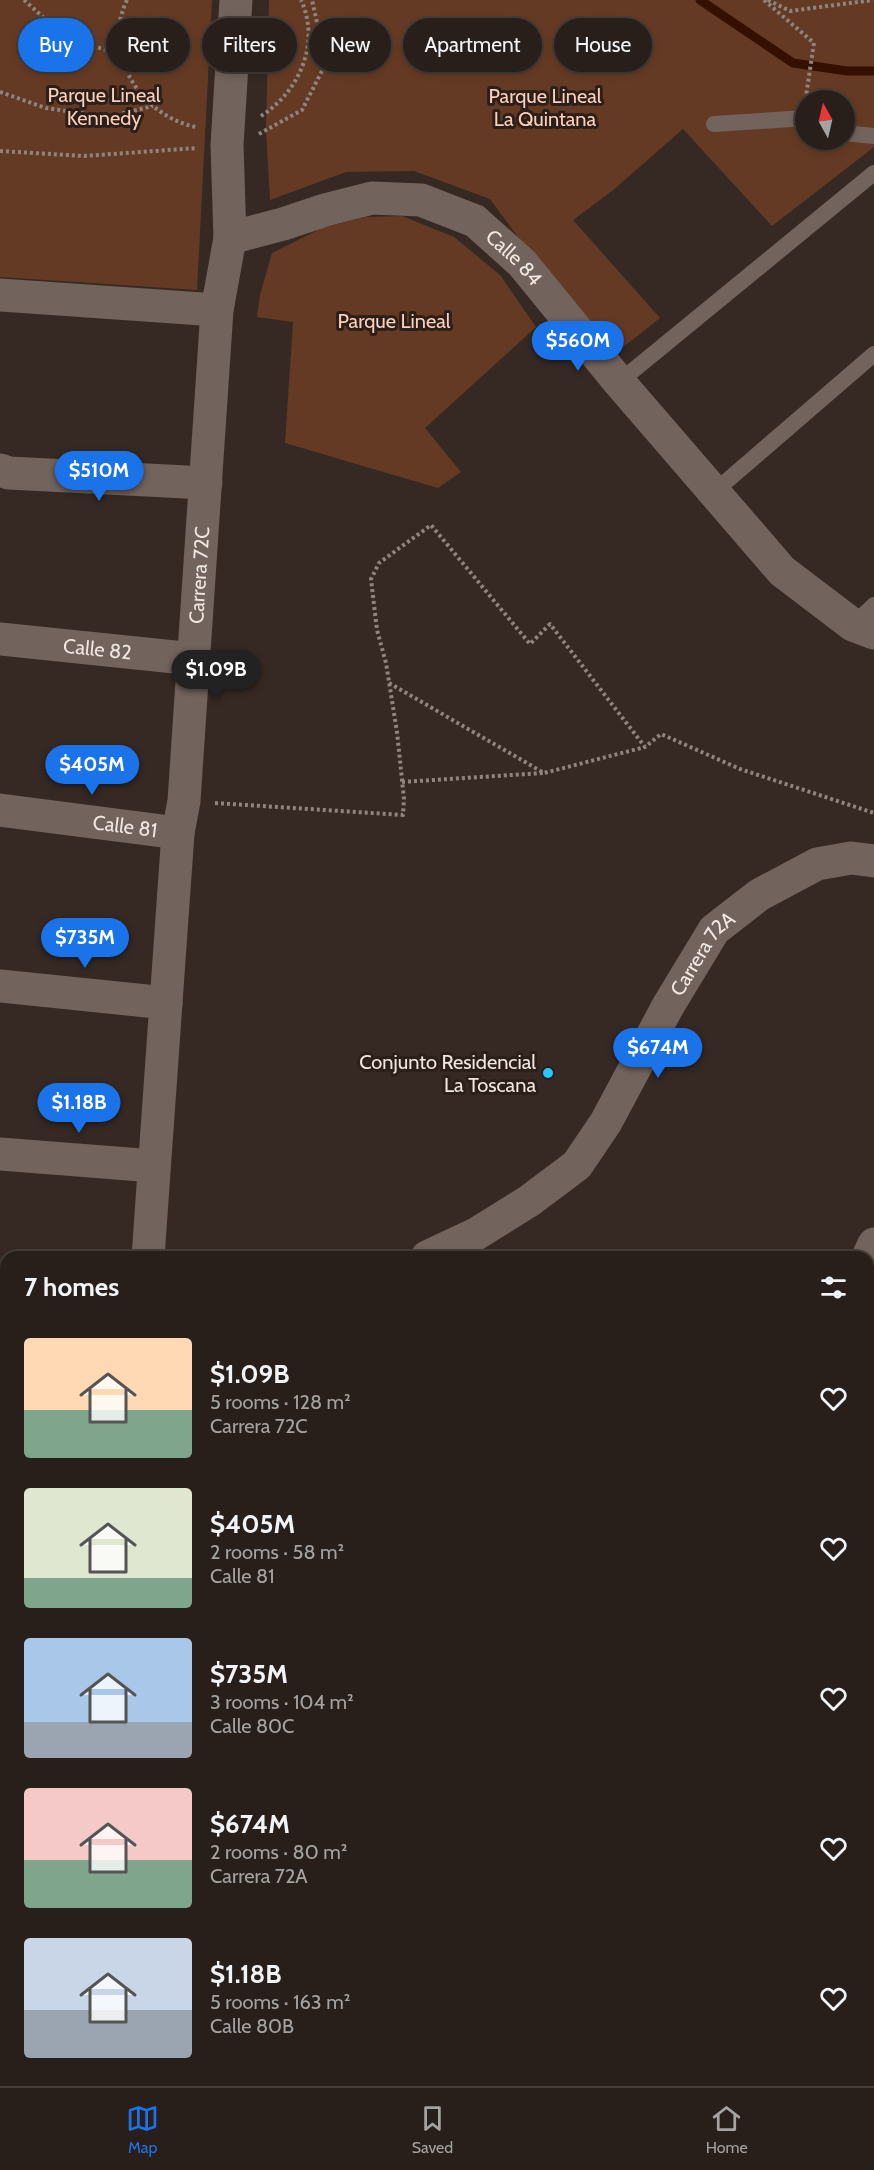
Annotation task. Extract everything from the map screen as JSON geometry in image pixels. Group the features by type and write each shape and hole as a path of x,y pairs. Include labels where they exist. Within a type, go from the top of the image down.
{"street":[{"name":"Carrera 72C","path":"148,1251 178,833 184,801 217,310 230,238 227,145 236,0"},
{"name":"Calle 84","path":"230,238 372,198 421,200 475,221 522,263 619,382 782,571 867,621"},
{"path":"0,295 217,310"},
{"path":"0,471 206,483"},
{"name":"Calle 82","path":"0,639 194,659"},
{"name":"Calle 81","path":"0,810 178,833"},
{"name":"Carrera 72A","path":"440,1251 476,1234 529,1201 577,1165 606,1122 668,1006 714,930 759,895 817,864 850,858 874,861"},
{"path":"0,986 166,1003"},
{"path":"0,1154 154,1166"}],"lane":[{"path":"714,124 795,119"},
{"path":"855,134 874,136"},
{"path":"619,382 874,173"},
{"path":"714,492 874,354"}],"path":[{"path":"24,0 65,37 106,50"},
{"path":"766,0 790,11 873,0"},
{"path":"766,0 814,43 808,87"},
{"path":"0,92 46,108 108,117 153,106"},
{"path":"184,801 404,815 389,683 377,630 371,579 379,563 431,525 530,644 550,624 645,747"},
{"path":"389,683 544,773"},
{"path":"402,782 544,773 645,747 661,734 740,769 874,813"}],"green space":[{"name":"Parque Lineal Kennedy","path":"0,0 212,0 211,18 202,18 202,72 208,72 197,290 0,277"},
{"name":"Parque Lineal La Quintana","path":"269,0 874,0 874,147 772,226 683,129 612,191 573,220 660,318 608,359 490,199 414,171 346,172 270,200 266,131 267,72 297,72 297,18 269,18"},
{"name":"Parque Lineal","path":"402,216 454,237 500,275 536,327 425,428 461,472 438,488 285,443 293,322 257,317 260,295 272,253 322,228 366,217"}],"waterway":[{"path":"700,0 793,63 847,71 874,71"}],"place":[{"name":"Conjunto Residencial La Toscana","path":"548,1073"}]}
